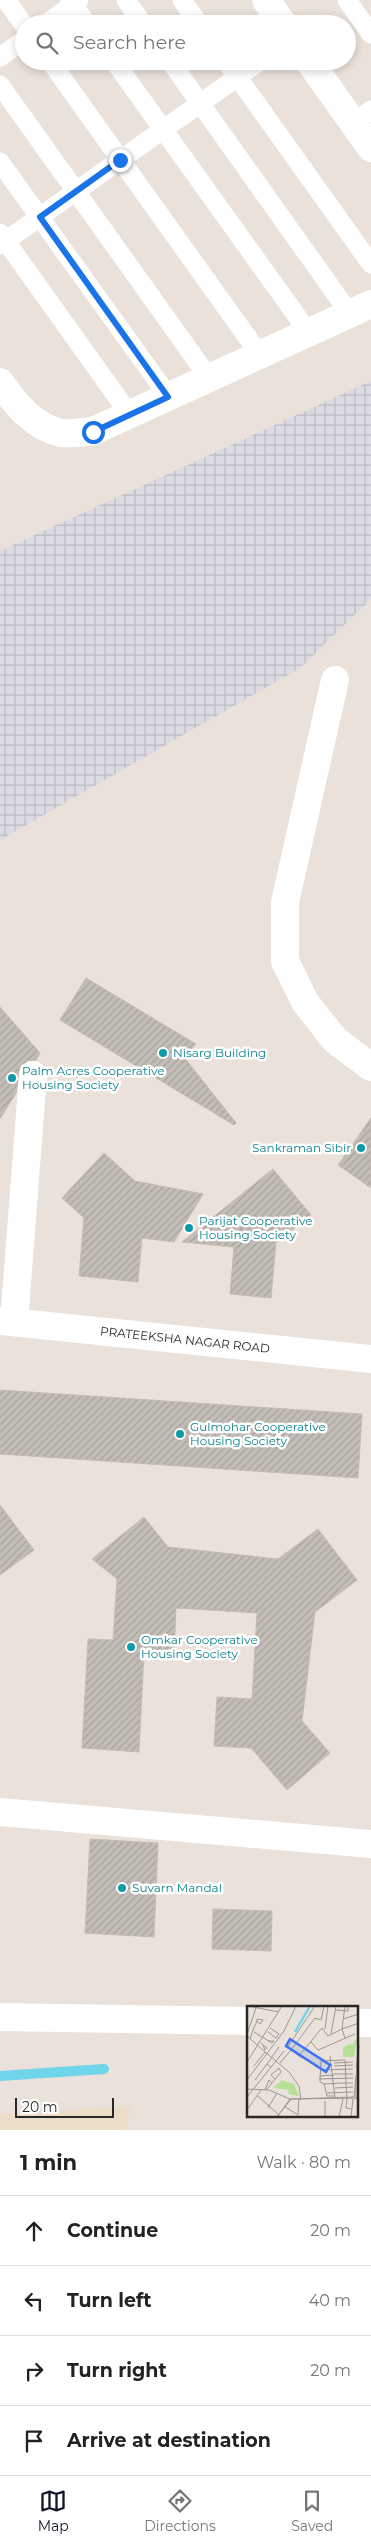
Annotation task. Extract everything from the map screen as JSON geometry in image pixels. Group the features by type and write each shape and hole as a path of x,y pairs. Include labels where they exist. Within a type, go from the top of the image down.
{"street":[{"path":"266,0 277,15"},
{"path":"318,70 362,117 371,148"},
{"path":"0,382 15,403 37,422 62,433 93,432 361,309"},
{"path":"335,680 285,902 285,961 305,1002 336,1040 371,1067"},
{"path":"7,1321 33,1075"},
{"name":"PRATEEKSHA NAGAR ROAD","path":"7,1321 371,1359"},
{"path":"0,1812 371,1844"},
{"path":"0,2017 247,2021"},
{"path":"358,2023 371,2023"}],"lane":[{"path":"6,0 17,15"},
{"path":"126,0 137,15"},
{"path":"182,0 193,15"},
{"path":"347,0 371,34"},
{"path":"57,15 74,1 82,15"},
{"path":"0,57 15,46"},
{"path":"56,70 260,355"},
{"path":"120,70 309,333"},
{"path":"176,70 200,104 361,309"},
{"path":"232,70 371,264"},
{"path":"130,415 2,240 40,217 247,70"},
{"path":"0,85 209,378"},
{"path":"0,162 168,397"}],"shaded area":[{"path":"371,381 371,599 300,668 0,840 0,551"},
{"path":"130,2106 126,2130 0,2130 0,2114"}],"building":[{"name":"Nisarg Building","path":"86,978 196,1044 184,1057 236,1123 234,1125 60,1020"},
{"name":"Palm Acres Cooperative Housing Society","path":"0,1007 40,1053 36,1060 27,1061 20,1067 16,1093 0,1119"},
{"name":"Sankraman Sibir","path":"371,1118 371,1188 338,1165"},
{"path":"104,1153 135,1181 203,1194 174,1242 142,1238 138,1282 79,1276 84,1218 62,1198"},
{"path":"273,1169 311,1215 276,1243 271,1298 230,1294 234,1247 182,1242"},
{"name":"Gulmohar Cooperative Housing Society","path":"0,1390 362,1414 358,1478 0,1454"},
{"path":"0,1505 34,1550 0,1575"},
{"name":"Omkar Cooperative Housing Society","path":"144,1517 168,1547 278,1559 318,1529 357,1580 315,1612 302,1721 330,1753 287,1790 251,1748 214,1746 217,1697 252,1699 257,1613 176,1608 174,1655 144,1653 139,1752 82,1748 88,1639 113,1640 117,1579 92,1559"},
{"name":"Suvarn Mandal","path":"90,1839 158,1843 154,1937 85,1933"},
{"path":"213,1909 272,1911 271,1951 212,1949"}],"waterway":[{"path":"0,2076 104,2069"}],"place":[{"name":"Nisarg Building","path":"163,1053"},
{"name":"Palm Acres Cooperative Housing Society","path":"12,1078"},
{"name":"Sankraman Sibir","path":"361,1148"},
{"name":"Parijat Cooperative Housing Society","path":"189,1228"},
{"name":"Gulmohar Cooperative Housing Society","path":"180,1434"},
{"name":"Omkar Cooperative Housing Society","path":"131,1647"},
{"name":"Suvarn Mandal","path":"122,1888"}],"route":[{"path":"93,432 168,397 40,217 120,160"}]}
